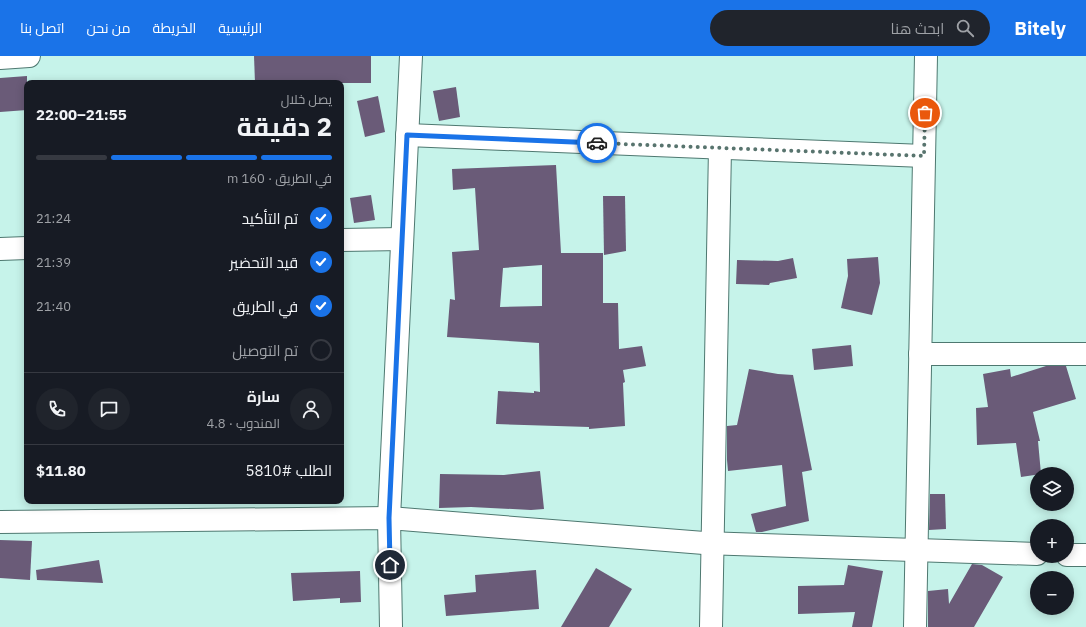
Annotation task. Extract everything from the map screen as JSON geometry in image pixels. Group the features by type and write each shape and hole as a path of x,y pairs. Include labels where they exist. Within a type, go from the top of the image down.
{"street":[{"path":"0,58 29,56"},
{"path":"391,627 389,518 411,56"},
{"path":"914,627 926,56"},
{"path":"407,135 924,156"},
{"path":"711,627 720,148"},
{"path":"344,240 402,238"},
{"path":"0,249 24,248"},
{"path":"920,354 1086,354"},
{"path":"0,522 389,518 713,543 1030,554"},
{"path":"1074,554 1086,555"}],"building":[{"path":"254,56 371,56 371,83 344,83 344,80 255,80"},
{"path":"27,76 27,80 24,80 24,110 0,112 0,78"},
{"path":"456,87 460,117 439,121 433,91"},
{"path":"378,96 385,132 365,137 357,101"},
{"path":"556,165 561,253 603,253 603,303 618,303 619,349 642,346 646,366 623,370 625,382 623,383 625,426 589,429 589,427 496,424 498,391 540,392 539,343 447,337 450,299 455,300 452,252 479,250 475,188 453,190 452,169","holes":["542,265 542,306 500,307 503,268"]},
{"path":"371,195 375,220 354,223 350,198"},
{"path":"603,196 625,196 626,251 604,255"},
{"path":"878,257 880,283 872,315 841,308 848,276 847,259"},
{"path":"793,258 797,278 770,283 769,285 736,284 737,260 778,261"},
{"path":"851,345 853,366 814,370 812,349"},
{"path":"1046,366 1066,366 1076,399 1033,412 1040,441 1038,441 1040,467 1030,467 1030,476 1021,477 1016,443 977,445 976,408 988,407 983,374 1010,369 1011,377"},
{"path":"749,369 793,375 812,470 802,472 809,521 762,532 756,532 751,514 786,506 782,465 728,471 727,460 727,426 737,425"},
{"path":"540,471 544,509 531,510 471,507 439,508 440,474 504,475"},
{"path":"930,494 945,494 946,529 929,530"},
{"path":"0,540 32,541 30,580 0,578"},
{"path":"99,560 103,583 37,580 36,570"},
{"path":"972,564 982,565 1003,577 974,627 928,627 928,591 948,589 949,604"},
{"path":"848,565 883,571 872,627 852,627 855,612 798,614 798,586 844,585"},
{"path":"596,568 632,589 609,627 561,627"},
{"path":"536,570 539,609 446,616 444,595 476,592 475,575"},
{"path":"360,571 361,602 340,603 340,598 293,601 291,573"}],"way so far":[{"path":"597,143 924,156 925,113"}],"route":[{"path":"390,565 389,518 407,135 597,143"}]}
